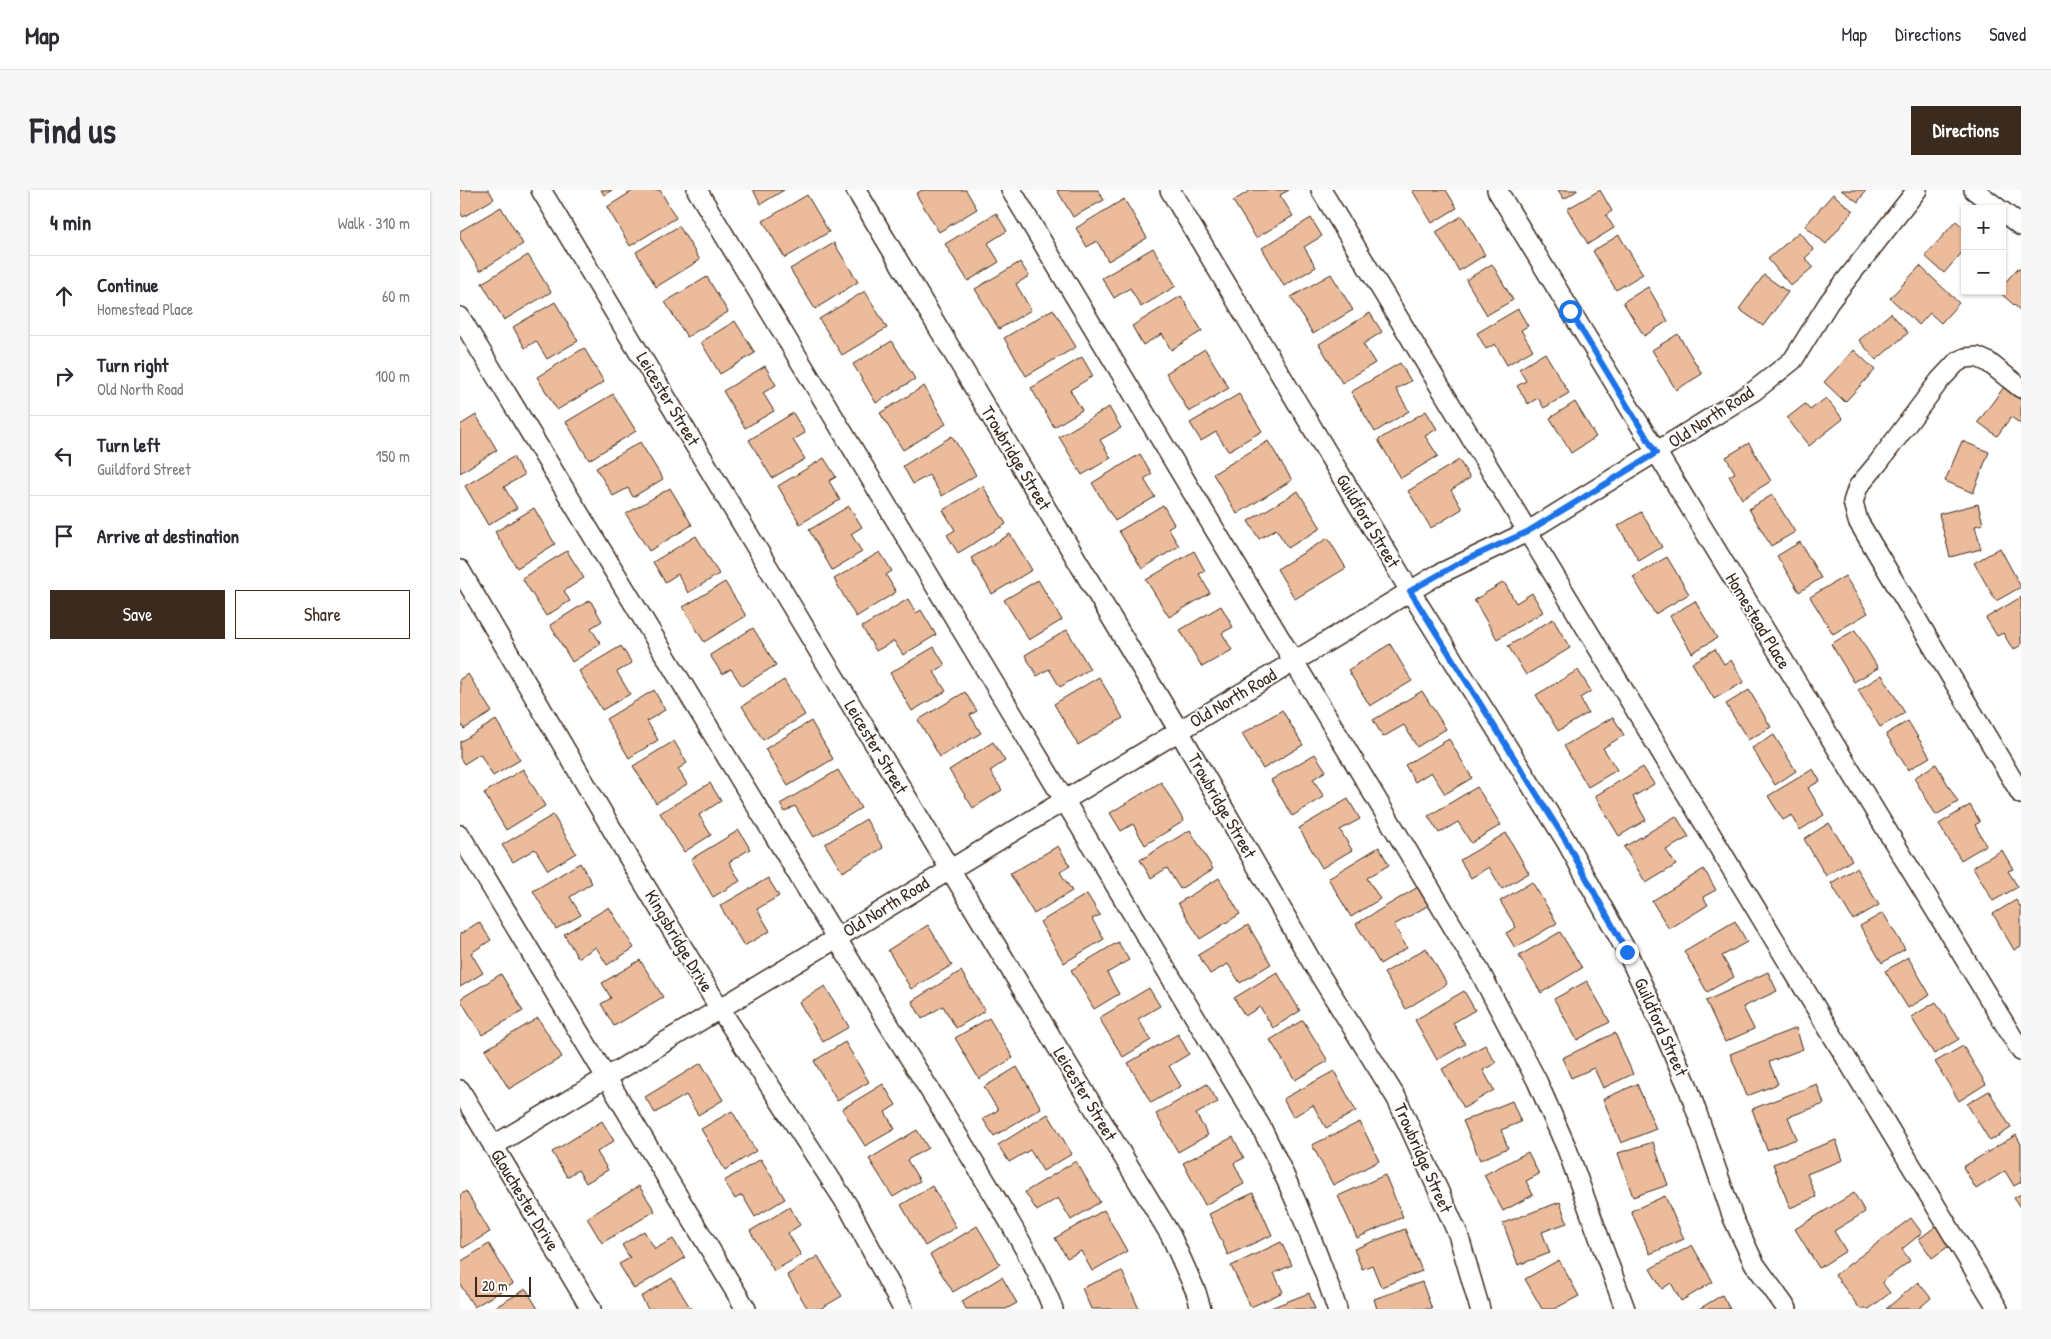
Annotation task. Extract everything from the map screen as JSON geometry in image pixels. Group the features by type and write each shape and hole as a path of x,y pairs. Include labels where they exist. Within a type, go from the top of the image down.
{"street":[{"name":"Leicester Street","path":"541,190 744,524 949,869 1171,1236 1196,1292 1201,1309"},
{"path":"697,190 1261,1127 1301,1211 1323,1266 1337,1309"},
{"name":"Trowbridge Street","path":"856,190 1178,730 1313,964 1397,1099 1458,1234 1480,1309"},
{"path":"1011,190 1479,970 1537,1081 1567,1149 1625,1309"},
{"name":"Guildford Street","path":"1170,190 1410,591 1566,841 1627,952 1688,1087 1733,1218 1754,1263 1786,1309"},
{"path":"1321,190 1998,1309"},
{"name":"Homestead Place","path":"1497,190 2021,1051"},
{"name":"Old North Road","path":"493,1146 1410,591 1463,561 1527,532 1754,391 1793,360 1829,302 1917,190"},
{"path":"1974,190 1994,205"},
{"path":"2006,215 2021,226"},
{"path":"460,317 984,1179 1046,1292 1053,1309"},
{"path":"2021,388 1988,362 1976,357 1965,358 1956,363 1940,380 1878,464 1858,487 1853,502 1858,521 2021,794"},
{"name":"Kingsbridge Drive","path":"460,570 720,1009 848,1206 903,1309"},
{"path":"460,835 746,1309"},
{"name":"Glouchester Drive","path":"460,1090 591,1309"}],"building":[{"path":"460,190 489,190 494,199 463,217 460,212"},
{"path":"601,190 612,190 604,195"},
{"path":"634,190 660,190 676,218 630,246 607,207"},
{"path":"753,190 784,190 761,204"},
{"path":"922,190 966,190 977,209 939,232 916,194"},
{"path":"1057,190 1098,190 1104,200 1073,217"},
{"path":"1251,190 1289,190 1280,195 1293,216 1256,238 1233,201"},
{"path":"1412,190 1446,190 1457,208 1432,223"},
{"path":"1558,190 1578,190 1564,199"},
{"path":"1600,190 1612,211 1606,215 1614,228 1588,244 1567,209"},
{"path":"1841,190 1866,190 1858,202"},
{"path":"1833,194 1853,211 1826,244 1805,226"},
{"path":"807,195 829,232 785,258 763,221"},
{"path":"1124,199 1147,238 1108,261 1097,241 1087,247 1076,228"},
{"path":"501,207 523,244 480,271 460,238 460,231"},
{"path":"996,213 1007,231 988,243 999,262 968,281 945,244"},
{"path":"1462,216 1485,255 1459,271 1436,232"},
{"path":"1311,218 1322,236 1304,247 1316,267 1284,286 1262,248"},
{"path":"1956,221 1961,225 1961,254 1944,273 1925,256"},
{"path":"679,226 700,260 656,287 636,252"},
{"path":"1799,232 1814,250 1805,258 1813,267 1791,286 1768,259"},
{"path":"1619,235 1643,274 1616,290 1593,251"},
{"path":"834,243 858,282 815,309 790,269"},
{"path":"1153,248 1176,286 1141,307 1130,288 1114,298 1102,278"},
{"path":"528,255 551,292 504,320 482,283"},
{"path":"1020,262 1029,276 1016,284 1031,310 999,329 975,289"},
{"path":"1492,264 1513,300 1487,315 1466,280"},
{"path":"1920,266 1959,303 1941,323 1930,313 1919,325 1890,298"},
{"path":"2018,268 2021,270 2021,311 2003,295 2006,295 2006,282"},
{"path":"1331,274 1353,310 1313,334 1291,297"},
{"path":"1764,275 1788,292 1763,326 1739,309"},
{"path":"707,277 728,312 687,337 665,302"},
{"path":"1648,287 1668,321 1644,336 1623,302"},
{"path":"865,291 887,328 842,355 819,319"},
{"path":"1181,296 1202,331 1171,350 1162,334 1143,345 1132,326"},
{"path":"555,302 578,341 547,359 536,341 525,348 513,327"},
{"path":"1053,309 1076,347 1026,376 1004,338"},
{"path":"1518,309 1528,326 1521,330 1533,350 1507,365 1495,344 1486,349 1477,333"},
{"path":"1370,313 1382,332 1363,344 1375,363 1342,383 1319,344"},
{"path":"1891,313 1908,333 1876,360 1859,340"},
{"path":"735,321 755,353 720,374 701,342"},
{"path":"1678,334 1702,374 1676,390 1652,350"},
{"path":"892,341 915,379 876,403 853,364"},
{"path":"584,348 604,382 557,410 537,377"},
{"path":"1205,349 1229,388 1189,412 1166,373"},
{"path":"1854,350 1875,370 1845,402 1824,382"},
{"path":"1545,353 1569,393 1544,408 1538,398 1528,404 1517,386 1526,381 1519,369"},
{"path":"1082,357 1093,376 1070,390 1082,410 1054,427 1031,388"},
{"path":"1400,363 1411,381 1396,389 1409,411 1375,432 1351,392"},
{"path":"765,366 776,385 763,393 774,411 745,428 723,391"},
{"path":"924,386 946,424 903,450 880,413"},
{"path":"2004,387 2021,400 2021,424 2011,417 1997,436 1978,422"},
{"path":"613,394 636,431 589,460 566,422"},
{"path":"1239,394 1262,431 1228,451 1216,432 1201,441 1190,423"},
{"path":"1826,398 1843,419 1809,446 1787,418 1805,404 1810,410"},
{"path":"1575,402 1596,437 1571,453 1550,418"},
{"path":"1109,407 1121,428 1100,440 1111,458 1082,475 1059,437"},
{"path":"1426,411 1437,429 1425,436 1438,456 1401,478 1378,440"},
{"path":"793,413 805,433 793,440 805,459 772,478 749,440"},
{"path":"476,415 497,450 460,473 460,425"},
{"path":"952,436 976,475 942,496 929,475 913,484 903,466"},
{"path":"1268,441 1292,480 1237,514 1213,474"},
{"path":"1962,441 1989,452 1973,493 1945,481"},
{"path":"640,442 663,479 633,497 628,488 613,496 596,468"},
{"path":"1749,443 1771,481 1742,499 1729,476 1735,473 1726,457"},
{"path":"1140,454 1152,474 1144,479 1155,497 1115,521 1092,483"},
{"path":"513,457 524,475 504,487 517,508 488,525 465,486"},
{"path":"824,458 836,477 829,481 840,500 800,524 778,486"},
{"path":"1459,460 1470,478 1451,490 1462,509 1431,528 1408,491"},
{"path":"983,486 1006,524 958,553 947,535 955,530 943,510"},
{"path":"670,488 692,525 649,551 626,514"},
{"path":"1298,491 1321,528 1288,548 1276,529 1259,539 1248,521"},
{"path":"1772,495 1795,532 1771,546 1749,509"},
{"path":"1978,504 1983,524 1975,526 1981,549 1950,557 1939,514"},
{"path":"1163,505 1174,524 1168,528 1179,546 1142,569 1119,531"},
{"path":"849,506 862,527 851,534 862,552 832,570 809,530"},
{"path":"534,508 555,544 517,568 495,532"},
{"path":"1641,512 1662,547 1639,561 1618,526"},
{"path":"1010,534 1032,570 992,594 971,558"},
{"path":"696,536 719,574 688,593 678,574 665,582 653,562"},
{"path":"1328,538 1346,568 1295,599 1277,569"},
{"path":"1800,542 1821,578 1799,592 1777,556"},
{"path":"2000,548 2021,587 1996,601 1974,563"},
{"path":"567,551 584,578 564,591 570,601 546,616 522,578"},
{"path":"1194,551 1205,571 1199,574 1210,593 1169,617 1146,580"},
{"path":"880,552 892,571 886,575 896,592 856,617 834,579"},
{"path":"1667,557 1689,594 1655,614 1633,577"},
{"path":"1845,576 1868,613 1833,634 1810,597"},
{"path":"1038,580 1062,620 1029,640 1004,600"},
{"path":"725,582 746,616 704,642 683,607"},
{"path":"1504,582 1516,603 1532,593 1543,612 1497,639 1474,600"},
{"path":"2021,597 2021,645 2013,650 2003,633 1997,636 1986,618"},
{"path":"908,599 916,613 921,610 936,635 903,655 894,641 876,651 862,627"},
{"path":"590,600 602,621 591,628 601,644 572,662 550,625"},
{"path":"1695,601 1717,638 1692,653 1670,616"},
{"path":"1221,606 1233,627 1222,633 1232,650 1202,667 1180,630"},
{"path":"1553,619 1570,648 1526,675 1508,646"},
{"path":"753,628 776,665 742,686 731,669 722,674 710,655"},
{"path":"1067,630 1090,669 1060,687 1049,669 1037,676 1025,655"},
{"path":"1855,630 1878,668 1854,682 1831,644"},
{"path":"1390,644 1412,681 1370,706 1348,670"},
{"path":"621,646 632,663 617,672 630,694 602,710 579,671"},
{"path":"934,647 945,665 934,672 946,691 912,711 890,673"},
{"path":"1715,649 1724,664 1731,660 1744,682 1714,699 1692,663"},
{"path":"1578,670 1591,691 1580,698 1588,713 1558,731 1536,695"},
{"path":"468,674 492,712 464,729 460,722 460,679"},
{"path":"1882,675 1905,713 1880,727 1858,690"},
{"path":"1099,677 1123,718 1078,745 1054,704"},
{"path":"784,680 805,715 763,740 742,706"},
{"path":"654,690 665,710 647,721 658,740 629,758 606,719"},
{"path":"1749,690 1771,727 1748,740 1726,704"},
{"path":"1422,691 1446,729 1417,747 1404,725 1383,737 1373,720"},
{"path":"965,692 977,711 970,715 981,733 940,757 918,720"},
{"path":"1282,710 1303,745 1263,769 1242,734"},
{"path":"1613,717 1624,735 1603,748 1617,770 1588,787 1564,746"},
{"path":"496,720 520,760 493,776 480,754 464,764 460,758 460,742"},
{"path":"811,721 833,759 788,786 765,749"},
{"path":"1908,721 1930,757 1908,770 1886,734"},
{"path":"1774,735 1796,771 1775,785 1752,748"},
{"path":"1449,739 1472,778 1445,794 1431,772 1415,782 1405,765"},
{"path":"674,741 687,763 678,769 687,784 656,803 633,766"},
{"path":"993,742 1005,761 990,771 1002,790 973,808 949,770"},
{"path":"1315,754 1326,771 1313,779 1324,797 1292,816 1271,780"},
{"path":"1936,764 1958,802 1936,815 1914,778"},
{"path":"1643,767 1654,784 1633,797 1646,820 1619,836 1595,796"},
{"path":"523,769 545,806 506,830 484,793"},
{"path":"1813,769 1820,781 1808,788 1824,815 1800,830 1792,815 1783,820 1768,796"},
{"path":"838,770 861,808 814,837 795,806 785,812 780,804"},
{"path":"1161,782 1184,821 1145,845 1133,824 1121,831 1110,813"},
{"path":"710,783 721,801 699,815 711,835 684,852 660,813"},
{"path":"1477,787 1501,825 1471,843 1458,822 1439,833 1428,816"},
{"path":"1348,799 1360,819 1340,830 1352,850 1322,868 1299,828"},
{"path":"1970,805 1980,822 1975,825 1986,845 1961,860 1939,824"},
{"path":"553,815 576,853 548,870 535,849 513,862 502,845"},
{"path":"1676,816 1689,837 1666,850 1676,865 1646,883 1624,847"},
{"path":"866,819 883,848 842,872 825,844"},
{"path":"1829,823 1852,860 1826,876 1804,839"},
{"path":"739,830 750,849 729,862 740,881 713,897 691,859"},
{"path":"1190,830 1213,869 1180,889 1167,868 1151,878 1140,860"},
{"path":"1506,833 1529,873 1502,889 1489,867 1471,878 1460,860"},
{"path":"1058,846 1070,866 1060,872 1072,891 1034,914 1010,874"},
{"path":"1379,847 1389,865 1367,878 1380,899 1351,917 1328,878"},
{"path":"2002,850 2013,869 2008,871 2018,887 1993,901 1973,867"},
{"path":"580,863 592,883 570,897 581,915 556,929 533,891"},
{"path":"1856,868 1879,905 1853,920 1831,883"},
{"path":"1704,869 1716,890 1703,897 1708,905 1669,929 1652,901"},
{"path":"768,878 779,896 757,909 770,931 744,946 720,906"},
{"path":"1219,878 1240,914 1200,939 1178,903"},
{"path":"1532,882 1557,923 1515,948 1506,933 1516,927 1500,901"},
{"path":"1418,887 1429,905 1394,925 1407,948 1380,964 1356,924"},
{"path":"1087,894 1100,915 1092,919 1104,939 1064,963 1040,922"},
{"path":"2016,900 2021,908 2021,946 2014,950 1993,914"},
{"path":"609,907 634,948 607,965 596,947 578,958 564,934"},
{"path":"1883,913 1905,949 1882,963 1860,926"},
{"path":"1735,921 1747,942 1722,956 1734,977 1707,992 1684,951"},
{"path":"479,922 491,940 471,953 483,973 460,987 460,934"},
{"path":"928,925 952,965 911,989 888,950"},
{"path":"1248,925 1271,964 1240,983 1228,964 1210,974 1198,955"},
{"path":"1560,932 1582,968 1541,993 1519,956"},
{"path":"1118,942 1129,960 1107,973 1119,994 1094,1009 1071,970"},
{"path":"1426,948 1447,984 1406,1009 1384,973"},
{"path":"1908,957 1930,995 1908,1008 1885,971"},
{"path":"640,960 663,997 614,1026 601,1004 611,998 602,983"},
{"path":"961,971 985,1011 956,1028 943,1006 922,1019 912,1001"},
{"path":"1277,972 1300,1011 1273,1028 1260,1007 1245,1016 1234,998"},
{"path":"1768,972 1777,991 1743,1007 1754,1029 1725,1042 1706,1001"},
{"path":"501,974 523,1011 482,1035 460,999"},
{"path":"1587,981 1610,1022 1577,1040 1554,999"},
{"path":"825,986 849,1027 823,1042 799,1002"},
{"path":"1149,988 1160,1006 1138,1019 1151,1040 1123,1057 1099,1018"},
{"path":"1464,991 1475,1010 1453,1023 1465,1044 1437,1060 1415,1020"},
{"path":"1936,1002 1959,1039 1934,1054 1911,1017"},
{"path":"538,1018 562,1057 509,1089 485,1050"},
{"path":"989,1018 1013,1058 979,1079 955,1038"},
{"path":"1303,1020 1328,1061 1295,1080 1270,1040"},
{"path":"1796,1028 1803,1049 1769,1062 1778,1084 1747,1096 1730,1054"},
{"path":"1615,1033 1633,1074 1603,1088 1594,1068 1571,1078 1562,1058"},
{"path":"1178,1034 1189,1054 1169,1066 1181,1086 1151,1103 1128,1063"},
{"path":"845,1042 869,1082 837,1101 814,1061"},
{"path":"1485,1045 1496,1063 1483,1070 1494,1090 1464,1108 1442,1069"},
{"path":"1963,1046 1986,1084 1959,1101 1935,1062"},
{"path":"701,1063 723,1100 698,1115 686,1095 655,1113 645,1097"},
{"path":"1017,1067 1041,1108 994,1136 983,1119 998,1110 984,1087"},
{"path":"1334,1071 1356,1111 1326,1128 1313,1105 1293,1117 1283,1099"},
{"path":"883,1084 896,1105 885,1112 895,1129 865,1146 842,1109"},
{"path":"1207,1084 1218,1102 1196,1114 1208,1135 1178,1152 1156,1114"},
{"path":"1637,1084 1656,1129 1621,1143 1603,1099"},
{"path":"1817,1084 1824,1104 1788,1117 1797,1139 1767,1150 1752,1109"},
{"path":"1989,1091 2011,1128 1990,1141 1967,1104"},
{"path":"1512,1101 1521,1122 1501,1130 1508,1148 1480,1160 1463,1121"},
{"path":"732,1111 756,1151 725,1170 701,1129"},
{"path":"1048,1114 1072,1154 1043,1171 1030,1150 1009,1162 998,1145"},
{"path":"602,1121 614,1141 597,1152 608,1170 586,1183 578,1170 567,1177 552,1152"},
{"path":"1360,1122 1379,1161 1333,1185 1312,1145"},
{"path":"917,1130 928,1148 907,1160 920,1181 893,1197 869,1159"},
{"path":"2016,1135 2021,1144 2021,1182 2014,1186 2005,1171 1976,1189 1963,1167"},
{"path":"1233,1137 1244,1158 1234,1163 1244,1184 1205,1205 1183,1163"},
{"path":"1836,1140 1843,1160 1807,1174 1816,1197 1790,1208 1773,1164"},
{"path":"1653,1142 1668,1185 1633,1197 1618,1153"},
{"path":"1528,1152 1539,1174 1526,1181 1533,1195 1503,1211 1484,1175"},
{"path":"761,1159 785,1199 755,1217 742,1195 735,1199 724,1181"},
{"path":"1076,1161 1100,1202 1071,1220 1058,1198 1037,1211 1025,1192"},
{"path":"1385,1175 1403,1217 1357,1238 1338,1196"},
{"path":"639,1186 655,1211 602,1243 587,1218"},
{"path":"932,1186 956,1227 925,1246 901,1205"},
{"path":"466,1191 490,1232 463,1248 460,1243 460,1195"},
{"path":"1253,1193 1272,1235 1228,1255 1209,1214"},
{"path":"1854,1193 1865,1212 1834,1231 1846,1251 1819,1268 1795,1229"},
{"path":"2021,1194 2021,1209 2014,1198"},
{"path":"1665,1196 1684,1239 1650,1254 1631,1211"},
{"path":"1560,1202 1567,1223 1542,1232 1550,1253 1518,1265 1503,1223"},
{"path":"790,1207 800,1225 788,1233 801,1255 774,1271 750,1231"},
{"path":"1104,1210 1127,1251 1092,1271 1081,1251 1067,1258 1055,1238"},
{"path":"1911,1218 1922,1233 1902,1249 1910,1261 1882,1282 1890,1293 1869,1309 1860,1309 1835,1275"},
{"path":"1939,1224 1953,1243 1932,1258 1919,1239"},
{"path":"977,1226 1000,1264 953,1292 930,1255"},
{"path":"1405,1229 1422,1271 1381,1287 1372,1265 1362,1269 1354,1249"},
{"path":"644,1231 655,1249 673,1239 685,1258 634,1289 619,1264 630,1258 622,1245"},
{"path":"1281,1242 1292,1265 1274,1273 1283,1292 1251,1307 1231,1266"},
{"path":"489,1244 513,1284 474,1307 460,1284 460,1262"},
{"path":"1692,1245 1713,1282 1681,1301 1671,1283 1662,1289 1650,1269"},
{"path":"818,1256 842,1296 820,1309 808,1309 787,1275"},
{"path":"1559,1260 1579,1296 1554,1309 1542,1309 1525,1279"},
{"path":"1122,1271 1139,1309 1091,1309 1082,1288"},
{"path":"1002,1277 1017,1303 1006,1309 966,1309 962,1301"},
{"path":"672,1278 691,1309 648,1309 641,1297"},
{"path":"1422,1282 1432,1309 1377,1309 1374,1299"},
{"path":"1918,1282 1931,1298 1918,1309 1886,1309"},
{"path":"526,1289 538,1309 492,1309"},
{"path":"1309,1293 1315,1309 1268,1309"},
{"path":"1722,1295 1730,1309 1699,1309"}],"route":[{"path":"1570,311 1656,453 1527,532 1437,574 1410,591 1566,841 1627,952"}]}
